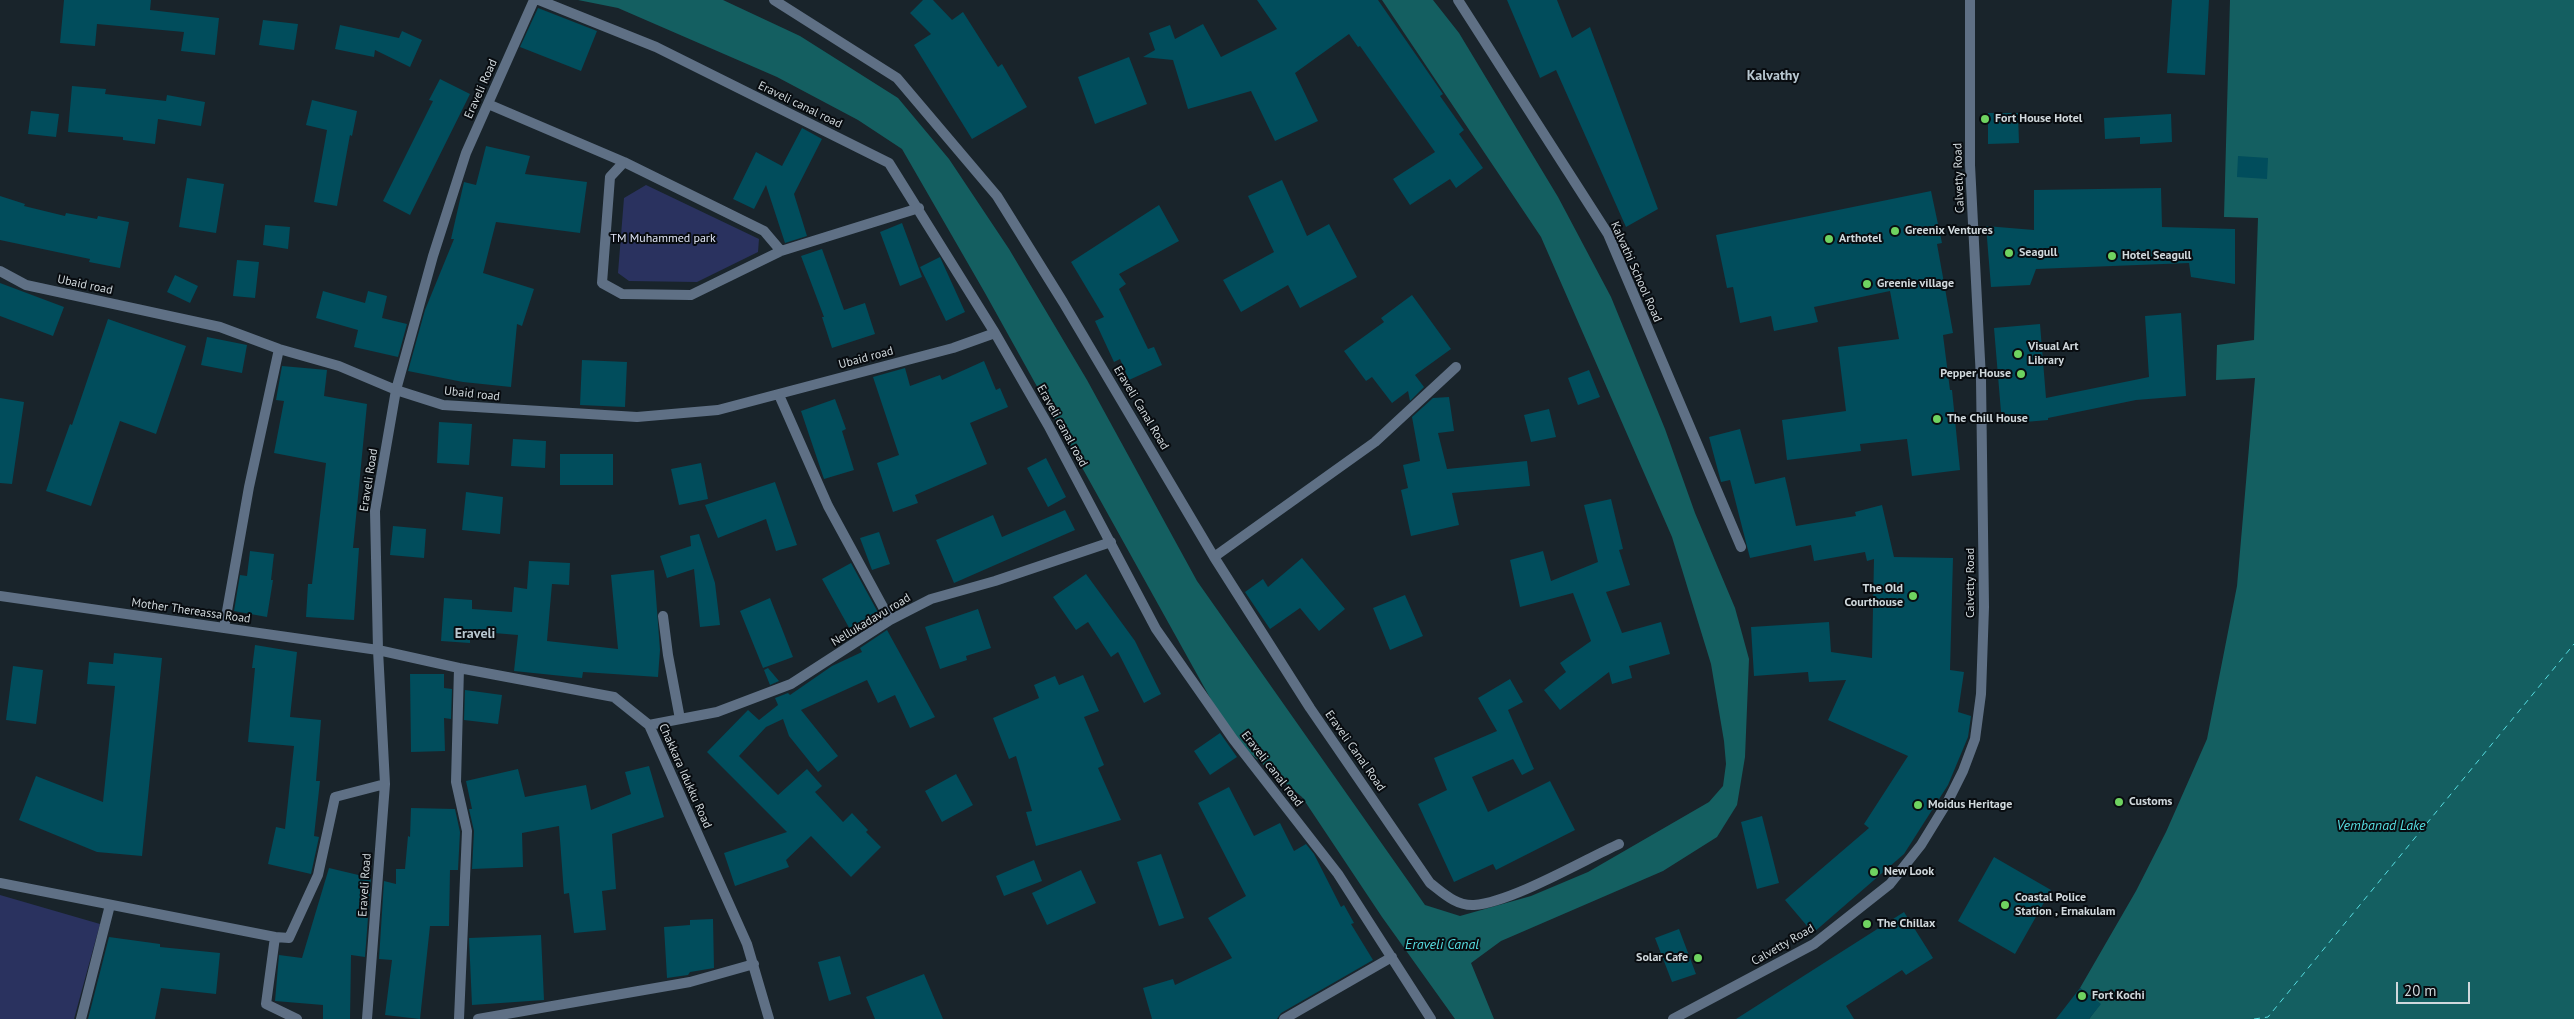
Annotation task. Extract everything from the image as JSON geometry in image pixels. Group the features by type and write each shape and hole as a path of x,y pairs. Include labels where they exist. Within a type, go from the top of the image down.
{"street":[{"name":"Eraveli Road","path":"368,1019 385,784 378,650 375,511 396,390 433,256 466,153 534,0"},
{"name":"Eraveli canal road","path":"539,0 656,47 889,163 996,333 1156,628 1233,739 1338,874 1431,1019"},
{"name":"Eraveli Canal Road","path":"774,0 897,78 997,196 1063,302 1214,557 1310,708 1430,883 1451,900 1473,905 1510,895 1619,844"},
{"name":"Kalvathi School Road","path":"1458,0 1608,234 1741,547"},
{"name":"Calvetty Road","path":"1673,1019 1814,944 1890,884 1921,845 1948,801 1963,771 1975,739 1981,694 1984,608 1981,379 1970,165 1970,0"},
{"path":"488,104 624,162 764,231 781,251"},
{"path":"624,162 610,177 602,283 622,294 691,295 781,251 919,208"},
{"name":"Ubaid road","path":"0,271 26,285 220,327 279,349 339,366 396,390 443,405 637,417 718,410 954,348 996,333"},
{"path":"224,628 250,487 279,349"},
{"path":"1214,557 1375,442 1456,367"},
{"path":"779,395 828,506 890,620"},
{"name":"Nellukadavu road","path":"649,725 717,712 791,684 890,620 931,599 995,581 1111,542"},
{"name":"Mother Thereassa Road","path":"0,596 378,650"},
{"path":"663,616 680,719"},
{"name":"Chakkara Idukku Road","path":"378,650 459,668 614,697 649,725 743,935 754,964 769,1019"},
{"path":"459,668 456,782 467,831 459,1019"},
{"path":"0,883 275,937 289,938 318,875 335,797 385,784"},
{"path":"81,1019 110,905"},
{"path":"275,937 266,1004 297,1019"},
{"path":"1284,1019 1392,957"},
{"path":"478,1019 690,982 754,964"}],"green space":[{"name":"TM Muhammed park","path":"646,185 759,239 758,252 697,282 629,281 618,273 624,198"},
{"path":"0,895 100,924 74,1019 0,1019"}],"water":[{"name":"Eraveli Canal","path":"578,0 723,0 800,36 898,98 949,159 1009,249 1087,380 1197,581 1425,905 1460,916 1531,896 1588,872 1709,802 1723,786 1726,764 1711,664 1672,537 1541,237 1382,0 1433,0 1459,33 1558,197 1611,297 1665,429 1695,513 1735,608 1749,659 1745,757 1737,805 1717,837 1663,871 1501,941 1471,963 1494,1019 1455,1019 1382,917 1302,797 1233,739 985,293 902,149 858,120 777,77 618,8"},
{"name":"Vembanad Lake","path":"2230,0 2574,0 2574,1019 2089,1019 2100,1004 2080,988 2136,891 2166,832 2207,739 2237,586 2255,378 2216,380 2217,345 2254,340 2258,218 2224,217"}],"building":[{"path":"64,0 151,0 150,10 219,18 215,55 181,51 184,32 97,24 95,46 60,43"},
{"path":"923,0 933,0 952,20 963,12 998,67 1002,64 1027,107 972,139 914,45 931,34 910,13"},
{"path":"1257,0 1378,0 1443,94 1440,96 1464,130 1459,134 1483,168 1456,188 1450,179 1410,205 1393,179 1435,152 1360,46 1358,47 1349,34 1295,73 1318,121 1275,141 1251,91 1188,109 1173,60 1143,57 1155,50 1149,33 1170,25 1175,39 1203,24 1221,57 1277,29"},
{"path":"1507,0 1557,0 1572,38 1590,27 1658,209 1626,227 1556,70 1540,78"},
{"path":"2172,0 2209,0 2205,75 2167,73"},
{"path":"538,8 597,31 581,71 520,47"},
{"path":"263,20 298,24 294,50 259,45"},
{"path":"340,25 399,38 402,31 422,40 410,67 375,50 374,57 335,49"},
{"path":"1129,57 1147,104 1095,124 1078,77"},
{"path":"440,79 470,94 410,215 383,201 433,101 429,100"},
{"path":"72,86 106,89 105,94 166,101 167,95 205,102 201,126 158,119 155,144 123,140 123,137 68,132"},
{"path":"312,100 357,111 352,136 350,135 337,206 314,202 327,130 306,125"},
{"path":"31,111 59,114 56,137 28,134"},
{"path":"1988,113 2018,113 2019,143 1988,144"},
{"path":"2171,114 2172,142 2140,144 2140,137 2105,139 2104,118"},
{"path":"802,128 822,139 794,194 807,236 785,243 766,185 754,209 733,199 756,152 782,166"},
{"path":"486,146 530,156 525,174 587,182 580,233 496,222 483,273 534,289 522,326 517,324 511,387 463,382 408,371 425,310 454,239 451,239 464,182 476,185"},
{"path":"2238,156 2268,158 2267,179 2237,177"},
{"path":"187,178 224,184 216,233 179,227"},
{"path":"1282,180 1307,236 1329,224 1357,277 1300,308 1288,285 1241,312 1223,280 1274,252 1248,196"},
{"path":"2161,188 2162,227 2235,229 2235,284 2191,277 2189,263 2036,269 2030,285 1991,287 1986,226 2034,230 2034,190"},
{"path":"1931,191 1942,243 1937,244 1953,333 1943,335 1950,390 1952,390 1960,470 1912,476 1907,439 1860,444 1861,451 1787,460 1782,420 1846,411 1838,347 1899,339 1890,291 1814,307 1818,322 1774,331 1771,316 1740,323 1733,287 1727,288 1716,235"},
{"path":"0,196 25,204 24,206 65,216 66,213 97,219 98,216 129,222 120,268 89,262 90,259 0,240"},
{"path":"1159,205 1179,241 1119,274 1126,284 1119,289 1148,349 1154,347 1162,365 1129,380 1120,359 1114,362 1095,321 1104,317 1071,262"},
{"path":"902,223 922,277 900,286 880,232"},
{"path":"265,225 290,227 288,249 263,245"},
{"path":"822,249 844,310 865,303 875,334 832,348 822,317 824,317 801,256"},
{"path":"940,257 965,312 946,321 920,267"},
{"path":"237,260 259,262 255,298 233,296"},
{"path":"175,275 198,286 190,303 167,292"},
{"path":"0,283 64,307 53,336 0,316"},
{"path":"323,291 365,303 368,291 387,296 382,318 407,324 398,357 354,347 358,330 316,318"},
{"path":"1412,295 1451,349 1415,375 1424,387 1410,401 1408,391 1392,403 1372,377 1366,381 1344,351 1384,322 1381,318"},
{"path":"2181,313 2186,396 2136,400 2048,418 2048,420 2002,424 1994,328 2040,324 2046,398 2149,377 2145,316"},
{"path":"108,319 186,346 156,434 120,421 91,506 46,491 70,424 72,425"},
{"path":"207,337 247,345 242,373 201,365"},
{"path":"582,360 627,362 625,407 580,405"},
{"path":"984,361 996,390 1000,388 1008,407 970,423 987,464 915,495 918,503 893,512 877,463 899,455 873,377 905,368 910,386 940,375 942,380"},
{"path":"282,366 327,370 324,396 367,404 353,548 359,548 354,620 306,617 308,584 312,584 326,463 274,453 284,401 276,400"},
{"path":"1589,370 1600,397 1578,405 1568,378"},
{"path":"1449,397 1454,431 1438,433 1447,469 1527,461 1530,486 1452,493 1459,525 1411,536 1401,490 1408,488 1403,465 1420,461 1412,417 1433,398"},
{"path":"0,398 24,402 12,484 0,483"},
{"path":"835,399 846,429 842,431 854,470 824,479 801,411"},
{"path":"1549,409 1556,437 1531,442 1524,415"},
{"path":"439,422 472,424 469,465 437,463"},
{"path":"1740,429 1755,484 1785,477 1796,526 1856,516 1855,512 1882,505 1894,557 1953,558 1950,670 1964,672 1958,712 1971,716 1968,737 1948,785 1904,854 1813,933 1785,900 1869,828 1864,824 1908,756 1828,720 1846,680 1809,682 1808,672 1754,676 1751,627 1829,622 1831,652 1872,658 1874,559 1867,561 1865,552 1814,561 1811,545 1750,558 1730,480 1721,482 1709,437"},
{"path":"513,439 546,441 545,468 511,466"},
{"path":"560,454 613,454 613,485 560,485"},
{"path":"1046,458 1066,497 1048,507 1027,468"},
{"path":"701,463 708,499 679,505 671,469"},
{"path":"775,482 797,545 776,551 766,519 718,538 705,505"},
{"path":"466,492 503,497 500,534 462,530"},
{"path":"1611,499 1623,549 1619,550 1630,585 1606,592 1622,633 1661,622 1670,654 1629,666 1632,678 1612,684 1609,672 1560,710 1544,690 1566,672 1560,663 1591,641 1573,593 1520,607 1510,560 1543,551 1551,581 1598,562 1584,505"},
{"path":"1065,510 1075,530 954,583 936,540 993,515 1002,537"},
{"path":"393,526 426,529 424,558 390,555"},
{"path":"879,532 890,564 872,570 860,538"},
{"path":"699,534 715,583 720,625 700,627 694,569 667,578 660,556 691,546 690,536"},
{"path":"250,551 274,554 271,580 273,580 267,617 234,611 240,575 247,576"},
{"path":"1302,558 1345,609 1319,631 1300,608 1270,629 1245,592 1263,579 1268,587"},
{"path":"529,561 570,563 569,585 552,584 547,641 618,649 611,575 654,570 660,650 658,677 583,672 582,678 514,671 518,635 470,631 470,643 441,641 444,598 472,600 472,609 512,612 514,587 527,589"},
{"path":"851,563 881,618 852,633 822,579"},
{"path":"1086,574 1135,641 1161,694 1144,703 1118,652 1111,657 1088,622 1076,630 1053,597"},
{"path":"1405,595 1423,636 1390,650 1373,608"},
{"path":"770,598 793,657 763,668 740,611"},
{"path":"978,609 991,648 966,656 967,660 940,669 925,627"},
{"path":"887,630 935,717 910,728 895,695 878,703 867,680 801,710 838,756 818,772 789,736 783,719 766,727 739,756 778,795 807,769 822,786 815,792 843,822 852,813 868,830 866,832 881,847 851,877 811,836 786,860 789,867 735,886 724,853 787,832 707,752 748,710 759,720 778,705 775,698 788,693 790,695 832,666 862,652 860,648"},
{"path":"255,645 297,652 290,717 321,720 316,781 320,781 314,836 319,837 311,874 268,864 276,827 285,829 294,746 248,742 255,668 252,668"},
{"path":"114,653 162,658 142,856 97,852 19,820 36,776 103,802 115,686 87,684 89,662 113,664"},
{"path":"13,666 43,670 36,724 6,720"},
{"path":"768,668 779,681 770,685 764,670"},
{"path":"410,674 444,674 444,688 452,689 451,719 444,718 445,751 411,752"},
{"path":"1083,675 1099,711 1084,717 1104,765 1098,768 1121,820 1036,846 1026,812 1032,811 1016,756 1009,759 993,718 1039,698 1034,685 1055,676 1059,685"},
{"path":"1510,679 1523,702 1508,710 1534,769 1522,775 1513,759 1472,777 1488,812 1550,781 1575,830 1496,870 1493,864 1454,882 1418,804 1447,790 1434,758 1497,731 1478,698"},
{"path":"465,690 502,695 498,724 464,720"},
{"path":"1220,733 1237,757 1210,775 1194,751"},
{"path":"649,766 664,817 612,834 616,889 602,891 606,930 574,933 569,893 564,894 559,826 522,833 523,867 472,869 474,831 469,809 472,809 466,781 518,769 525,797 586,785 591,810 631,794 625,772"},
{"path":"956,774 973,805 942,822 925,791"},
{"path":"1229,787 1254,836 1280,823 1294,851 1306,844 1314,854 1341,907 1344,905 1354,923 1351,924 1373,960 1281,1013 1277,1019 1152,1019 1143,988 1173,979 1175,985 1232,958 1208,918 1246,896 1198,803"},
{"path":"411,808 455,809 460,832 458,870 450,870 449,926 430,926 420,1019 385,1015 392,960 379,959 384,881 396,884 396,869 405,869 408,836 410,837"},
{"path":"1762,816 1779,883 1757,889 1741,822"},
{"path":"1161,854 1184,918 1159,926 1137,862"},
{"name":"Coastal Police Station , Ernakulam","path":"1994,857 2051,890 2015,954 1958,921"},
{"path":"1034,860 1042,881 1004,896 996,876"},
{"path":"329,868 371,878 365,957 351,955 350,1019 323,1019 323,1005 275,1001 279,955 302,958"},
{"path":"1081,870 1096,903 1047,925 1032,893"},
{"path":"1904,912 1933,958 1906,975 1902,970 1846,1006 1854,1019 1736,1019"},
{"path":"713,919 714,968 667,978 664,927 690,925 690,920"},
{"path":"1679,929 1696,974 1672,982 1655,938"},
{"path":"541,935 544,1000 472,1005 469,938"},
{"path":"109,937 160,944 160,947 220,953 216,994 161,988 155,1019 88,1019"},
{"path":"840,956 851,994 829,1001 818,962"},
{"path":"924,974 943,1019 875,1019 866,997"},
{"name":"Fort Kochi","path":"2080,988 2101,1004 2089,1019 2056,1019"}],"ferry route":[{"path":"2254,1019 2268,1017 2574,644"}],"place":[{"name":"Fort House Hotel","path":"1985,119"},
{"name":"Greenix Ventures","path":"1895,231"},
{"name":"Arthotel","path":"1829,239"},
{"name":"Seagull","path":"2009,253"},
{"name":"Hotel Seagull","path":"2112,256"},
{"name":"Greenie village","path":"1867,284"},
{"name":"Visual Art Library","path":"2018,354"},
{"name":"Pepper House","path":"2021,374"},
{"name":"The Chill House","path":"1937,419"},
{"name":"The Old Courthouse","path":"1913,596"},
{"name":"Customs","path":"2119,802"},
{"name":"Moidus Heritage","path":"1918,805"},
{"name":"New Look","path":"1874,872"},
{"name":"Coastal Police Station , Ernakulam","path":"2005,905"},
{"name":"The Chillax","path":"1867,924"},
{"name":"Solar Cafe","path":"1698,958"},
{"name":"Fort Kochi","path":"2082,996"}],"district":[{"name":"Kalvathy","path":"1773,76"},
{"name":"Eraveli","path":"475,634"}]}
